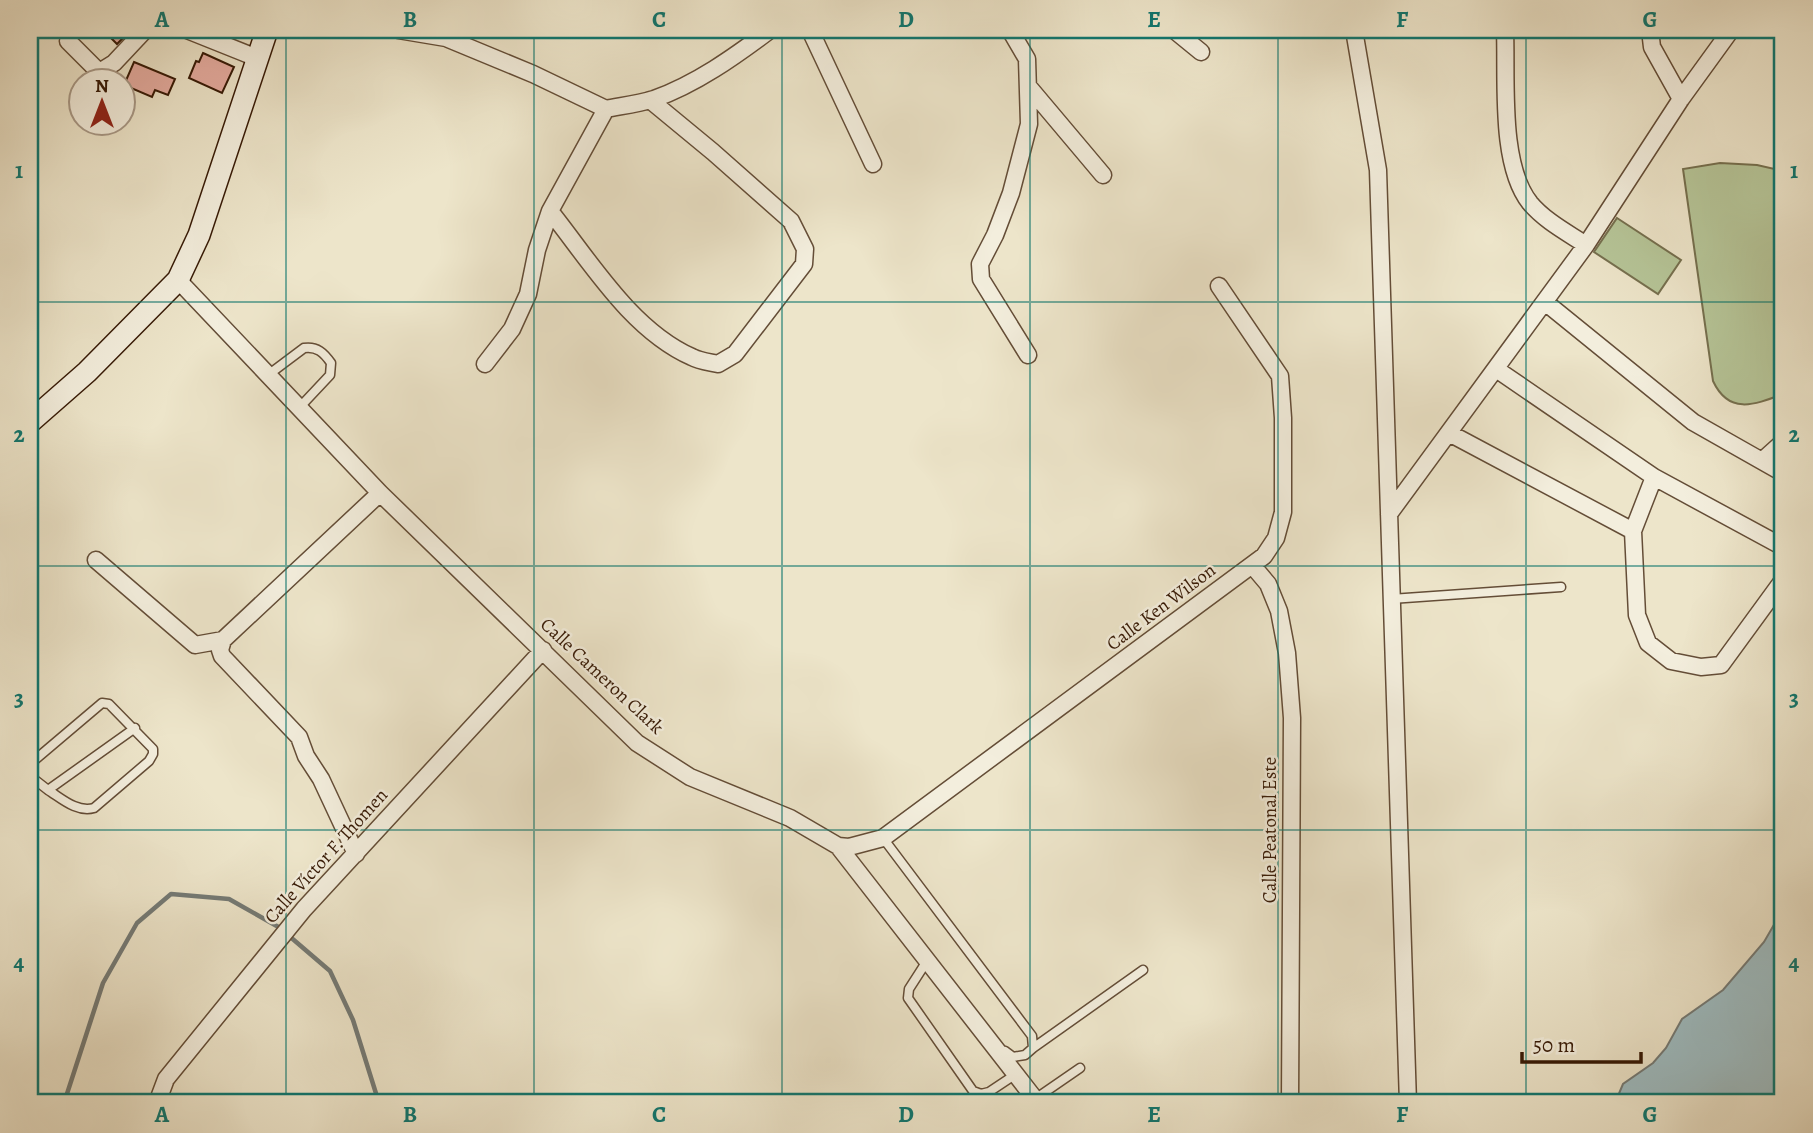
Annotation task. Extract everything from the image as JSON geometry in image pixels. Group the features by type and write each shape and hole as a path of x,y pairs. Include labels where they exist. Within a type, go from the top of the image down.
{"main road":[{"path":"30,422 87,372 178,281 199,235 267,30"}],"street":[{"path":"68,41 101,71 114,62 145,30"},
{"path":"187,30 257,58"},
{"path":"398,30 446,38 606,108 650,100 679,89 738,54 770,30"},
{"path":"810,30 873,164"},
{"path":"1010,30 1027,59 1029,124 1011,193 995,235 980,264 981,279 1028,355"},
{"path":"1174,30 1201,52"},
{"path":"1354,30 1378,170 1408,1103"},
{"path":"1505,30 1509,149 1516,178 1530,203 1545,217 1586,245"},
{"path":"1650,30 1652,47 1681,99"},
{"path":"1389,514 1586,245 1681,99 1731,30"},
{"path":"1028,86 1103,175"},
{"path":"550,211 628,310 663,341 694,358 718,364 735,354 804,264 805,249 790,221 650,100"},
{"path":"485,364 512,329 528,294 537,250 550,211 606,108"},
{"name":"Calle Cameron Clark","path":"178,281 380,494 637,743 690,777 790,818 838,846 1037,1101"},
{"name":"Calle Ken Wilson","path":"838,846 883,838 1264,556 1276,538 1283,512 1280,376 1219,286"},
{"path":"1545,302 1693,422 1783,473"},
{"path":"1496,369 1654,477 1783,547"},
{"path":"1449,433 1633,531"},
{"path":"1763,460 1783,442"},
{"path":"1654,477 1633,531 1637,615 1648,643 1671,661 1701,667 1721,665 1783,580"},
{"path":"356,854 299,737 222,656 220,650 223,640 380,494"},
{"path":"96,561 195,645 223,640"},
{"name":"Calle Peatonal Este","path":"1252,565 1268,584 1279,611 1287,653 1292,718 1290,1103"},
{"name":"Calle Víctor F. Thomen","path":"157,1103 166,1079 304,909 543,650"}],"lane":[{"path":"268,375 304,348 318,349 326,355 331,363 330,375 299,408"},
{"path":"1391,599 1561,586"},
{"path":"30,764 102,703 109,704 153,749 149,761 94,808 86,810 75,807 30,776"},
{"path":"48,790 135,728"},
{"path":"883,838 1023,1021 1032,1036 1033,1048"},
{"path":"927,961 909,989 908,998 973,1091 981,1094 989,1092 1016,1074"},
{"path":"988,1039 1013,1057 1026,1055 1143,970"},
{"path":"1037,1101 1080,1068"}],"green space":[{"path":"1720,163 1757,165 1783,171 1783,394 1752,404 1735,403 1727,399 1713,381 1683,169"},
{"path":"1617,218 1681,260 1658,294 1594,252"}],"water":[{"path":"1783,909 1783,1103 1615,1103 1623,1084 1653,1063 1666,1048 1682,1019 1723,990 1764,942"}],"building":[{"path":"103,30 131,30 117,44"},
{"path":"203,53 234,67 222,93 189,78 196,61 199,62"},
{"path":"134,62 175,79 168,95 155,90 152,97 136,90 136,66 132,66"}],"waterway":[{"path":"64,1103 103,983 137,923 171,894 229,899 282,929"},
{"path":"288,935 330,971 353,1020 379,1103"}]}
